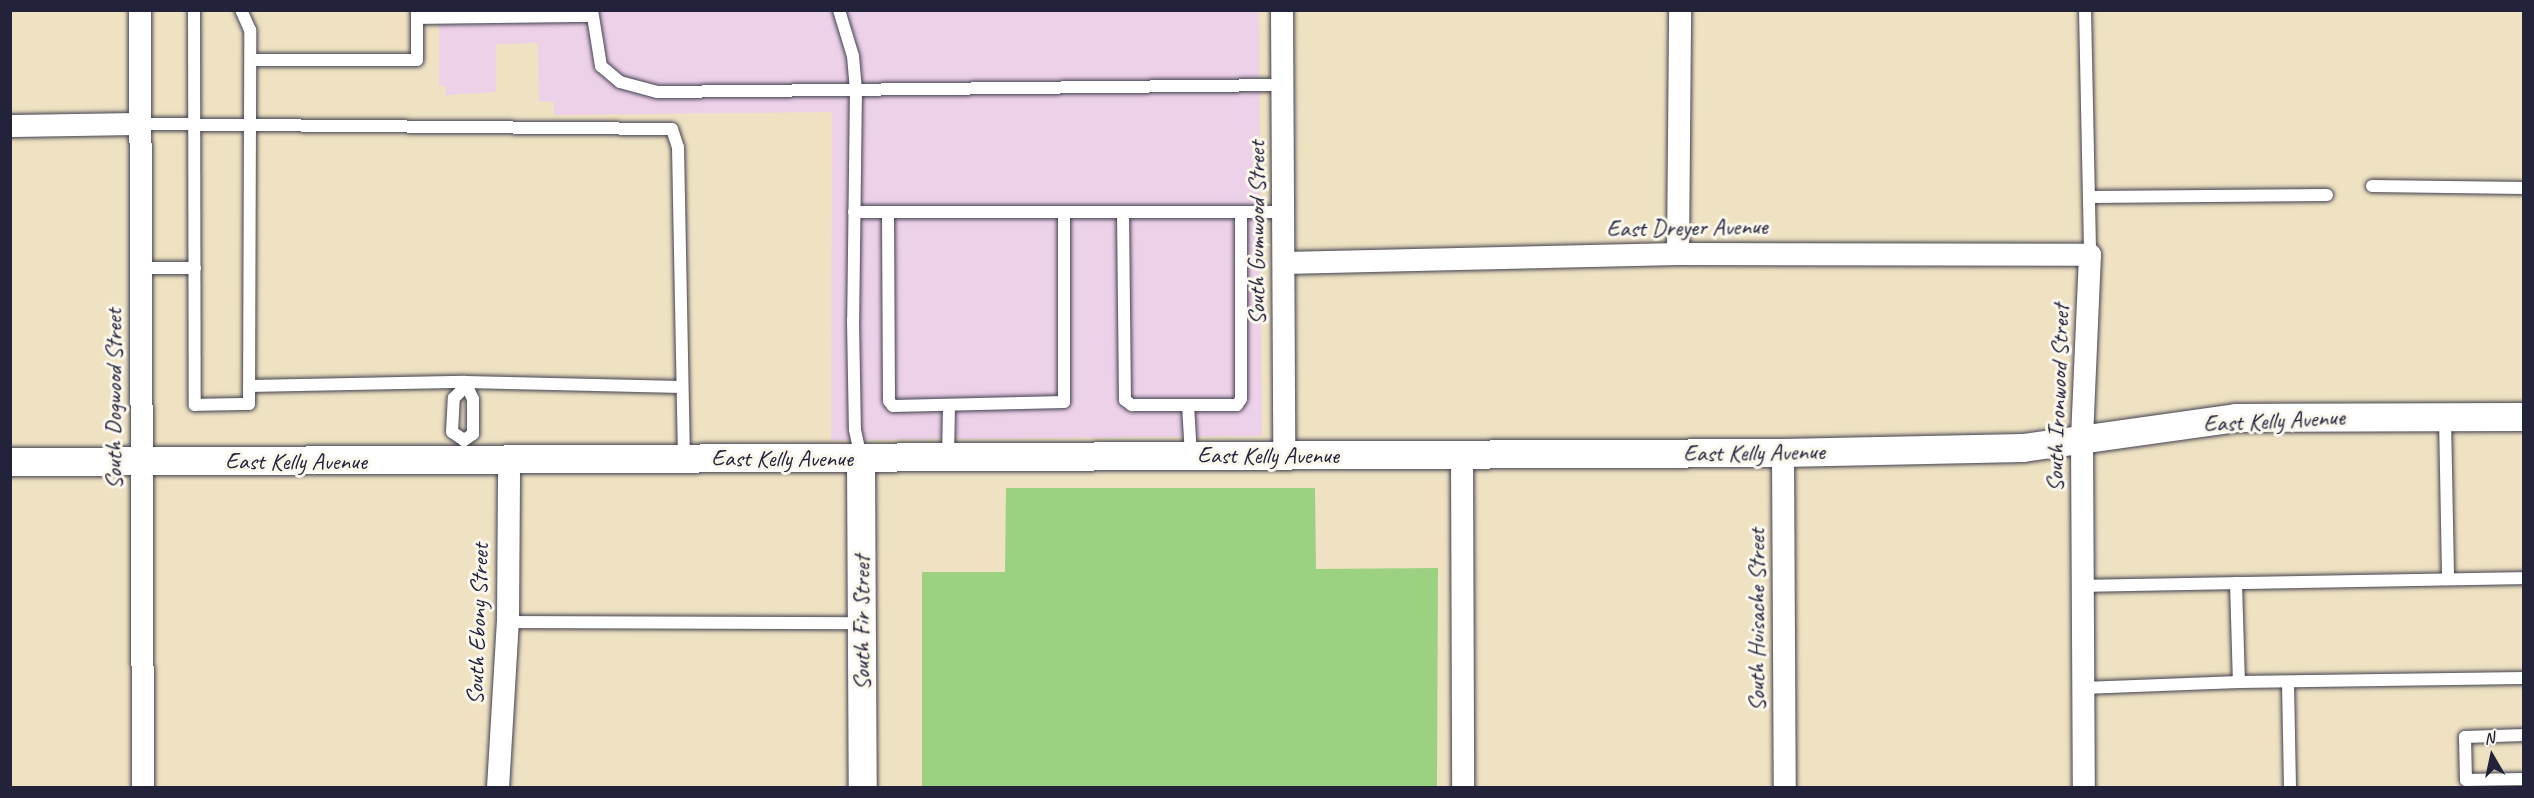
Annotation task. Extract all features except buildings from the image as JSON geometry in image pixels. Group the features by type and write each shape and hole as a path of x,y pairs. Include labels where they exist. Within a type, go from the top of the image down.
{"street":[{"name":"South Dogwood Street","path":"140,10 143,788"},
{"name":"South Gumwood Street","path":"1282,10 1285,85 1284,455"},
{"path":"1678,254 1680,10"},
{"path":"10,126 141,124"},
{"name":"East Dreyer Avenue","path":"1284,263 1678,254 2090,255"},
{"name":"South Ironwood Street","path":"2084,788 2082,441 2090,255"},
{"name":"East Kelly Avenue","path":"10,462 142,462 464,451 508,462 684,459 948,461 1284,455 1783,453 2023,448 2236,418 2523,417"},
{"name":"South Huisache Street","path":"1783,453 1785,788"},
{"path":"1462,455 1463,788"},
{"name":"South Fir Street","path":"861,459 863,788"},
{"name":"South Ebony Street","path":"498,788 508,622 508,462"}],"lane":[{"path":"194,10 195,405 249,404 251,60 250,30 241,10"},
{"path":"839,10 853,56 856,88 855,430 861,459"},
{"name":"South Ironwood Street","path":"2085,10 2091,197 2090,255"},
{"path":"251,60 417,60 417,14 592,13 601,66 620,82 658,92 1285,85"},
{"path":"141,124 660,124 672,129 678,147 684,459"},
{"path":"2372,186 2523,188"},
{"path":"2091,197 2327,195"},
{"path":"854,212 1284,212"},
{"path":"888,212 889,401 893,406 1064,402 1064,212"},
{"path":"1123,212 1125,400 1131,405 1237,405 1241,399 1241,212"},
{"path":"141,268 195,268"},
{"path":"464,385 473,399 473,434 464,451 452,432 454,398 464,385"},
{"path":"249,386 682,387"},
{"path":"948,461 949,405"},
{"path":"1188,405 1191,456"},
{"path":"2445,417 2448,579"},
{"path":"2083,586 2523,578"},
{"path":"2236,583 2238,682"},
{"path":"508,622 862,623"},
{"path":"2083,688 2238,682 2523,678"},
{"path":"2288,683 2290,788"},
{"path":"2523,735 2465,737 2466,780 2523,779"}],"shaded area":[{"path":"439,11 1259,11 1262,436 831,440 832,112 554,115 554,102 539,101 538,43 496,44 496,92 446,95 446,86 439,86"}],"green space":[{"path":"1006,488 1315,488 1316,569 1438,568 1437,787 922,787 922,572 1005,572"}]}
